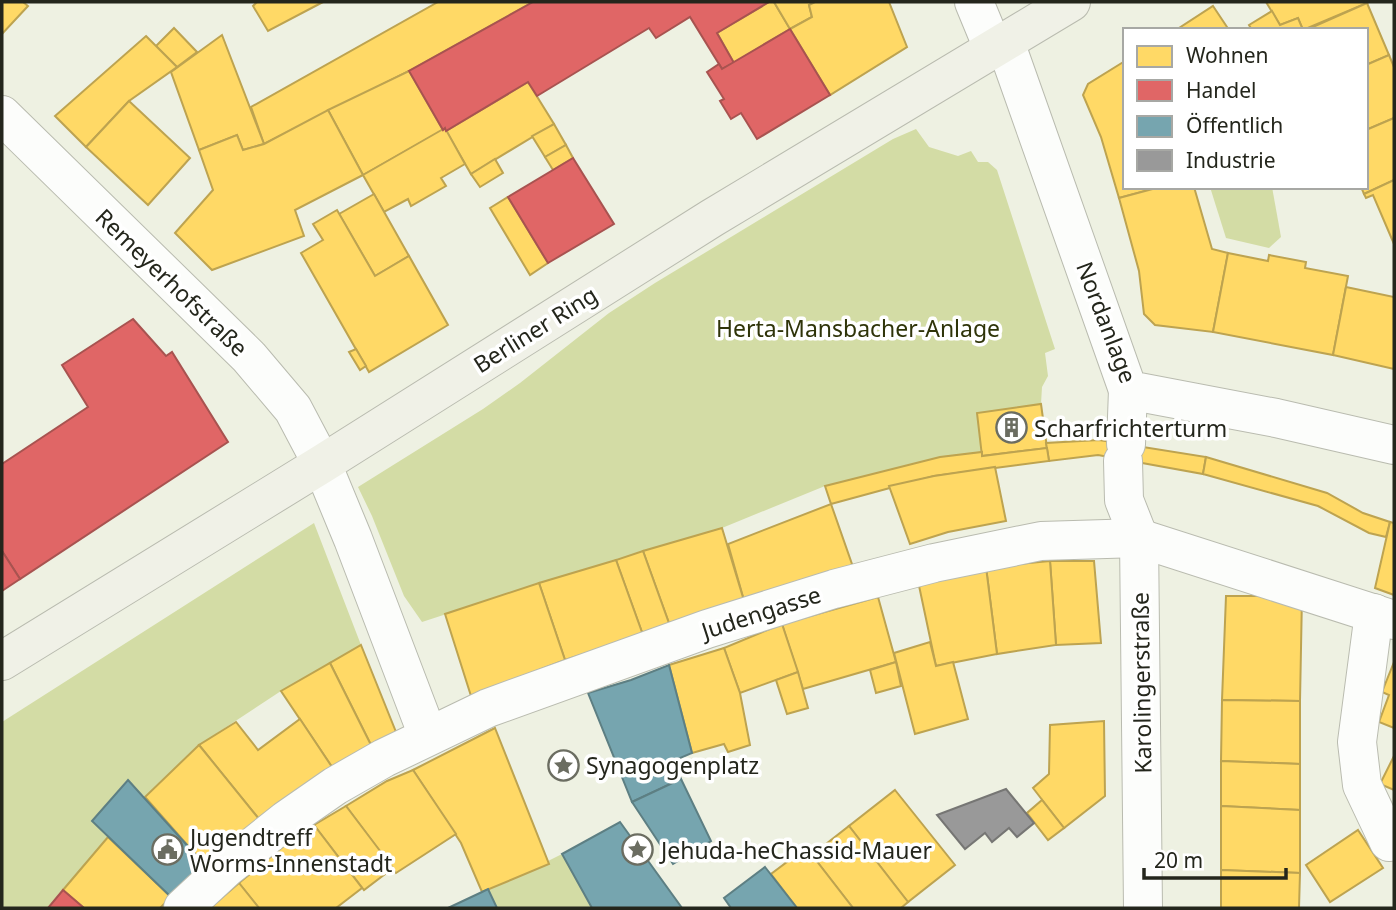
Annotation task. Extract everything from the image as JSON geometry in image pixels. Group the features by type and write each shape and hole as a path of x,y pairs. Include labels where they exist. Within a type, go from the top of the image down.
{"main road":[{"name":"Berliner Ring","path":"2,661 322,464 712,218 1071,2"}],"street":[{"name":"Nordanlage","path":"974,2 999,45 1128,390 1276,418 1394,445"},
{"name":"Remeyerhofstraße","path":"2,115 249,357 293,409 322,464"},
{"name":"Karolingerstraße","path":"1128,390 1124,499 1139,538 1143,908"},
{"path":"322,464 428,736"},
{"name":"Judengasse","path":"183,908 225,869 286,820 335,786 428,736 488,708 707,629 834,589 934,563 1041,541 1139,538 1384,617"},
{"path":"1384,617 1357,742 1362,785 1388,842"}],"green space":[{"name":"Herta-Mansbacher-Anlage","path":"916,129 929,147 958,156 971,151 978,162 988,162 997,170 1055,349 1045,353 1048,376 1042,387 1041,404 977,413 982,452 940,457 825,486 722,528 422,622 404,596 358,487 483,409 609,313 655,283 893,139"},
{"path":"1211,189 1272,189 1281,237 1269,248 1226,238"},
{"path":"314,523 361,645 281,691 199,745 145,797 127,780 92,821 108,837 48,908 2,908 2,722"},
{"path":"562,854 592,908 497,908 488,889 549,863 548,861"}],"building: Wohnen":[{"path":"2,2 23,2 28,6 2,34"},
{"path":"257,2 323,2 268,31 253,6"},
{"path":"438,2 533,2 409,71 264,144 251,107"},
{"path":"769,2 774,2 790,29 734,63 717,33"},
{"path":"774,2 815,2 809,5 812,17 790,29"},
{"path":"815,2 889,2 907,47 830,95 790,29 812,17 809,5"},
{"path":"1266,2 1367,3 1308,28 1302,28 1298,18 1280,25"},
{"path":"1367,3 1389,55 1368,64 1368,28 1311,28"},
{"path":"1213,6 1228,28 1179,28"},
{"path":"1272,11 1280,25 1298,18 1302,28 1251,28 1249,25"},
{"path":"174,28 197,52 177,67 156,46"},
{"path":"222,35 264,144 243,150 237,135 199,150 171,72"},
{"path":"146,36 177,67 129,101 86,147 55,116"},
{"path":"1389,55 1394,67 1394,118 1368,129 1368,64"},
{"path":"1123,62 1123,189 1153,189 1119,198 1101,137 1083,95 1088,84"},
{"path":"409,71 443,130 363,175 328,110"},
{"path":"528,82 554,124 471,174 446,131"},
{"path":"129,101 190,158 148,205 86,147"},
{"path":"328,110 363,175 295,210 304,236 212,270 175,233 213,190 199,150 237,135 243,150 264,144"},
{"path":"1394,118 1394,180 1364,194 1362,189 1368,189 1368,129"},
{"path":"554,124 566,145 545,157 532,136"},
{"path":"445,128 465,164 441,178 446,186 411,206 408,199 384,212 363,175"},
{"path":"566,145 573,158 553,170 545,157"},
{"path":"495,159 503,173 480,187 471,174"},
{"path":"1394,180 1394,244 1373,195 1366,198 1364,194"},
{"path":"1153,189 1195,189 1212,249 1228,253 1213,332 1155,325 1144,314 1139,271 1119,198"},
{"path":"374,194 409,256 375,276 339,214"},
{"path":"508,197 548,263 530,275 490,208"},
{"path":"337,210 375,276 409,256 448,325 369,372 301,253 323,240 313,224"},
{"path":"1228,253 1268,261 1269,255 1306,262 1305,268 1348,276 1333,355 1213,332"},
{"path":"1346,287 1394,297 1394,369 1333,355"},
{"path":"356,349 366,366 360,370 349,352"},
{"name":"Scharfrichterturm","path":"1041,404 1047,448 982,456 977,413"},
{"path":"1099,440 1206,457 1203,474 1098,455 1049,461 1046,443"},
{"path":"1047,448 1049,461 934,476 831,504 825,486 940,457 982,452 982,456"},
{"path":"1206,457 1327,493 1363,513 1390,522 1386,537 1369,533 1318,506 1203,474"},
{"path":"995,467 1006,521 948,532 910,544 889,486"},
{"path":"831,504 853,567 745,604 728,544"},
{"path":"1390,522 1394,523 1394,595 1375,588"},
{"path":"722,528 745,604 670,626 643,551"},
{"path":"643,551 670,626 643,635 616,560"},
{"path":"616,560 643,635 565,660 539,583"},
{"path":"1050,561 1094,561 1101,643 1056,645"},
{"path":"1050,561 1056,645 997,654 986,567"},
{"path":"986,567 997,654 936,666 918,581"},
{"path":"539,583 565,660 471,696 445,614"},
{"path":"1226,596 1302,596 1300,701 1222,700"},
{"path":"878,597 896,662 803,689 782,624"},
{"path":"782,624 798,672 740,693 724,648"},
{"path":"930,642 936,666 953,662 968,719 915,734 894,653"},
{"path":"361,645 396,732 371,745 330,663"},
{"path":"724,648 740,693 750,745 728,752 724,744 692,753 669,665"},
{"path":"896,662 901,686 876,693 870,670"},
{"path":"1394,662 1394,728 1379,722 1389,695 1382,692"},
{"path":"330,663 371,745 332,767 281,691"},
{"path":"798,672 808,708 787,714 776,680"},
{"path":"1222,700 1300,701 1300,764 1221,761"},
{"path":"300,719 332,767 259,819 199,745 236,722 258,750"},
{"path":"1104,721 1105,796 1064,828 1033,788 1049,774 1050,725"},
{"path":"495,728 549,864 482,892 461,843 413,770"},
{"path":"199,745 259,819 204,864 145,797"},
{"path":"1394,756 1394,790 1380,784"},
{"path":"1221,761 1300,764 1300,810 1221,806"},
{"path":"413,770 456,834 396,873 346,806 387,781"},
{"path":"895,790 955,865 908,902 849,826"},
{"path":"1042,800 1064,828 1048,840 1027,813"},
{"path":"346,806 393,868 364,890 314,825"},
{"path":"1221,806 1300,810 1300,873 1221,870"},
{"path":"314,825 362,888 336,908 259,908 239,883 297,835"},
{"path":"849,826 908,902 901,908 853,908 812,855"},
{"path":"1358,830 1383,868 1330,902 1306,865"},
{"path":"108,837 171,897 160,908 84,908 63,890"},
{"path":"807,847 853,908 797,908 771,874"},
{"path":"1221,870 1300,873 1299,908 1221,908"},
{"path":"239,883 259,908 210,908"}],"building: Handel":[{"path":"533,2 769,2 717,33 734,63 722,69 690,17 656,38 649,28 537,96 528,82 446,131 445,128 443,130 409,71"},
{"path":"790,29 830,95 757,139 741,113 731,119 720,101 724,99 707,72 719,64 722,69"},
{"path":"573,158 614,224 548,263 508,197"},
{"path":"133,319 166,356 172,352 228,442 20,579 2,551 2,464 88,407 62,365"},
{"path":"2,551 20,579 2,591"},
{"path":"63,890 84,908 48,908"}],"building: Öffentlich":[{"path":"669,665 692,753 673,761 681,779 632,802 588,693"},
{"path":"681,779 711,841 673,864 632,802"},
{"path":"128,780 204,864 171,897 92,821"},
{"path":"620,822 682,908 592,908 562,854"},
{"path":"765,867 797,908 731,908 724,898"},
{"path":"488,889 497,908 448,908 482,892"}],"building: Industrie":[{"path":"1006,789 1034,823 1017,837 1009,828 992,842 985,833 965,849 937,815"}],"place":[{"name":"Scharfrichterturm","path":"1011,428"},
{"name":"Synagogenplatz","path":"563,765"},
{"name":"Jugendtreff Worms-Innenstadt","path":"167,850"},
{"name":"Jehuda-heChassid-Mauer","path":"638,850"}]}
